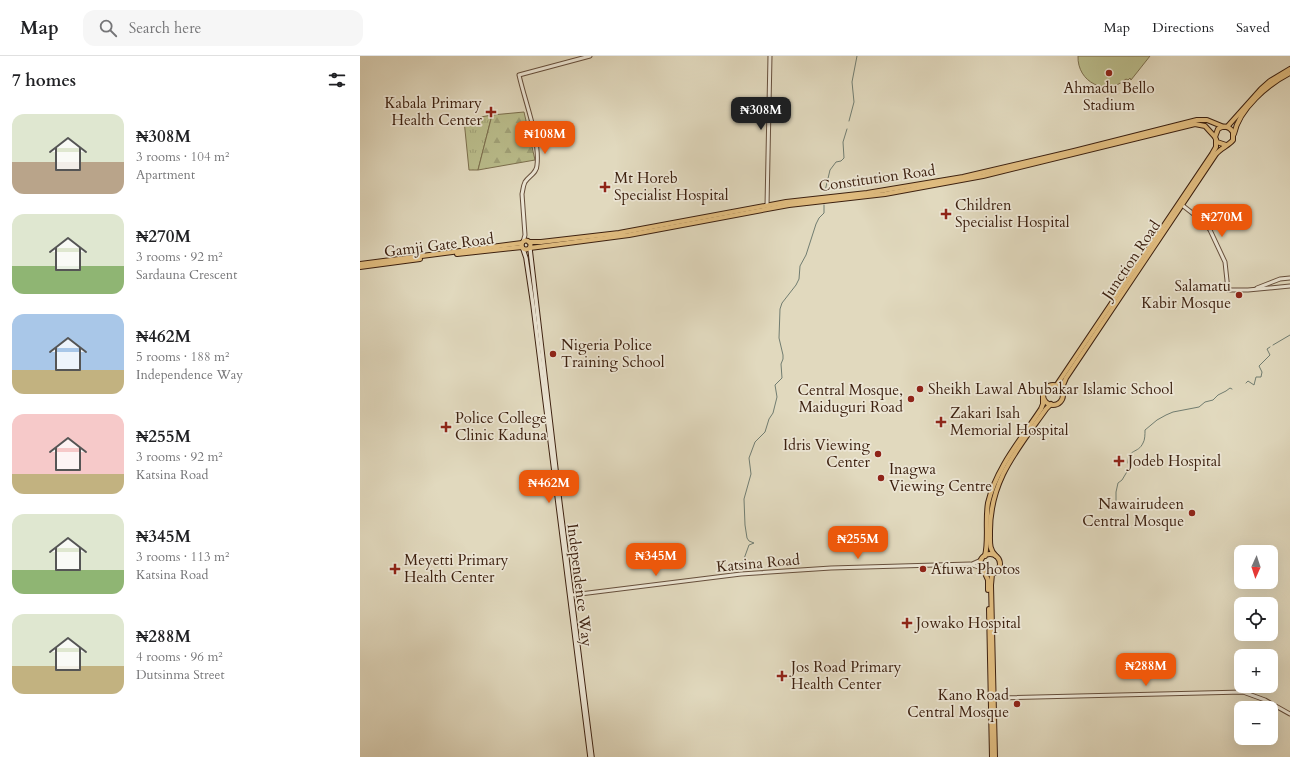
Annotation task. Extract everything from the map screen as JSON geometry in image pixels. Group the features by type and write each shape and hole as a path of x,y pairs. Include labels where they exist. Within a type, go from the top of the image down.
{"main road":[{"path":"1290,69 1270,81 1225,127 1218,129 1215,134 1215,138 1220,144 1226,145 1231,142 1238,121 1247,108 1265,90 1290,73"},
{"name":"Constitution Road","path":"1108,144 1197,120 1207,120 1225,127"},
{"name":"Constitution Road","path":"822,200 795,201 767,206 728,215 629,235 530,248 526,250 524,244 619,233 728,215 789,205 822,200 893,189 983,173 1195,124 1205,126 1215,138"},
{"path":"1225,127 1231,130 1234,134"},
{"name":"Junction Road","path":"1056,386 1212,154 1216,147 1215,138"},
{"name":"Junction Road","path":"1062,392 1066,378 1216,154 1226,145"},
{"name":"Gamji Gate Road","path":"360,265 524,244"},
{"name":"Independence Way","path":"524,244 591,757"},
{"path":"386,262 510,245 531,245 530,248"},
{"name":"Independence Way","path":"530,248 591,757"},
{"path":"985,556 987,548 987,510 993,487 1003,467 1041,409 1046,388 1051,385 1056,386 1062,392 1062,397 1059,402 1051,404 1046,409 1004,471 992,502 990,547 1000,564 998,570 992,574 991,585 994,698 993,757"},
{"path":"1043,396 1046,401 1051,404"},
{"path":"993,757 988,585 982,569 981,560 985,556 991,554 996,556"},
{"path":"982,569 988,574 996,572"}],"street":[{"path":"524,244 525,235 522,194 524,183 536,169 537,142 519,75 577,57 590,56"},
{"path":"767,206 770,56"},
{"path":"1182,205 1205,223 1210,230 1225,262 1228,290 1254,290 1290,286"},
{"path":"1254,290 1280,279 1290,278"},
{"name":"Katsina Road","path":"572,594 741,574 831,568 970,564 981,560"},
{"name":"Katsina Road","path":"970,564 982,569"},
{"path":"994,698 1243,692 1265,700 1290,714"}],"green space":[{"name":"Ahmadu Bello Stadium","path":"1078,56 1150,56 1131,80 1130,78 1128,80 1126,79 1110,87 1094,84 1087,79 1082,73"},
{"path":"524,112 535,160 478,170 492,115"},
{"path":"492,115 478,170 469,170 464,120"}],"waterway":[{"path":"849,121 854,102 852,82 857,56"},
{"path":"825,191 830,170 836,162 841,161 844,158 843,142 847,129"},
{"path":"741,567 749,545 754,543 749,541 747,538 745,525 744,499 751,474 749,458 755,442 765,432 769,419 773,413 777,397 775,385 782,378 781,364 783,355 779,338 780,309 782,303 799,279 800,266 806,255 816,224 824,213 824,205"},
{"path":"1273,345 1290,335"},
{"path":"1246,383 1248,381 1254,385 1256,377 1261,377 1262,372 1259,366 1270,355 1267,349 1270,347"},
{"path":"1128,463 1128,458 1131,453 1139,449 1144,442 1145,430 1157,420 1173,412 1199,407 1205,402 1213,400 1218,395 1230,388 1232,389"},
{"path":"1116,508 1116,492 1118,483 1122,480 1128,470"}],"place":[{"name":"Ahmadu Bello Stadium","path":"1109,73"},
{"name":"Kabala Primary Health Center","path":"491,112"},
{"name":"Mt Horeb Specialist Hospital","path":"605,187"},
{"name":"Children Specialist Hospital","path":"946,214"},
{"name":"Salamatu Kabir Mosque","path":"1239,295"},
{"name":"Nigeria Police Training School","path":"553,354"},
{"name":"Sheikh Lawal Abubakar Islamic School","path":"920,389"},
{"name":"Central Mosque, Maiduguri Road","path":"911,399"},
{"name":"Zakari Isah Memorial Hospital","path":"941,422"},
{"name":"Police College Clinic Kaduna","path":"446,427"},
{"name":"Idris Viewing Center","path":"878,454"},
{"name":"Jodeb Hospital","path":"1119,461"},
{"name":"Inagwa Viewing Centre","path":"881,478"},
{"name":"Nawairudeen Central Mosque","path":"1192,513"},
{"name":"Meyetti Primary Health Center","path":"395,569"},
{"name":"Afuwa Photos","path":"923,569"},
{"name":"Jowako Hospital","path":"907,623"},
{"name":"Jos Road Primary Health Center","path":"782,676"},
{"name":"Kano Road Central Mosque","path":"1017,704"}]}
